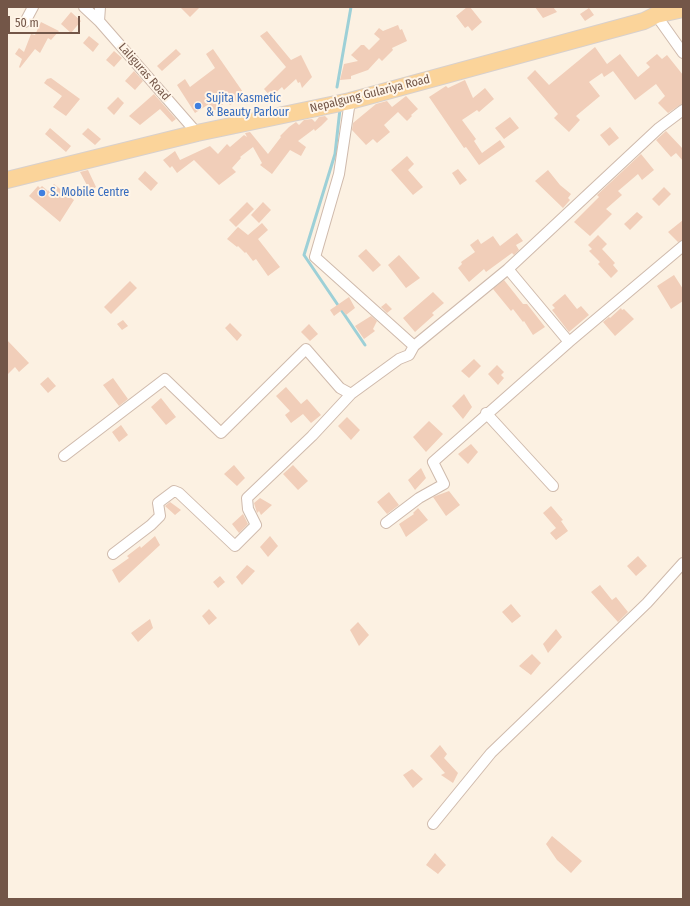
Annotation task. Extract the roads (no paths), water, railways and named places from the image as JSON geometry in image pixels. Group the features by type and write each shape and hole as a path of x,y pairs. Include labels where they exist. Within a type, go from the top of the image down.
{"main road":[{"name":"Nepalgung Gulariya Road","path":"7,180 197,133 350,101 644,21 656,15 683,9"}],"street":[{"path":"25,22 33,7"},
{"name":"Laliguras Road","path":"84,7 99,21 197,133"},
{"path":"99,21 100,7"},
{"path":"656,15 683,53"},
{"path":"350,101 339,174 314,257 414,346"},
{"path":"113,554 151,525 160,516 158,503 174,491 179,493 235,546 256,525 248,509 247,498 312,436 352,394 399,359 409,354 414,346 508,269 659,128 683,110"},
{"path":"386,523 419,498 444,484 433,462 486,413 683,246"},
{"path":"508,269 569,342"},
{"path":"64,456 165,379 221,433 306,349 340,388 352,394"},
{"path":"486,413 553,486"},
{"path":"433,824 491,753 647,603 683,563"}],"waterway":[{"path":"337,87 351,7"},
{"path":"340,109 335,154 304,255 365,345"}],"place":[{"name":"Sujita Kasmetic & Beauty Parlour","path":"198,106"},
{"name":"S. Mobile Centre","path":"42,193"}]}
